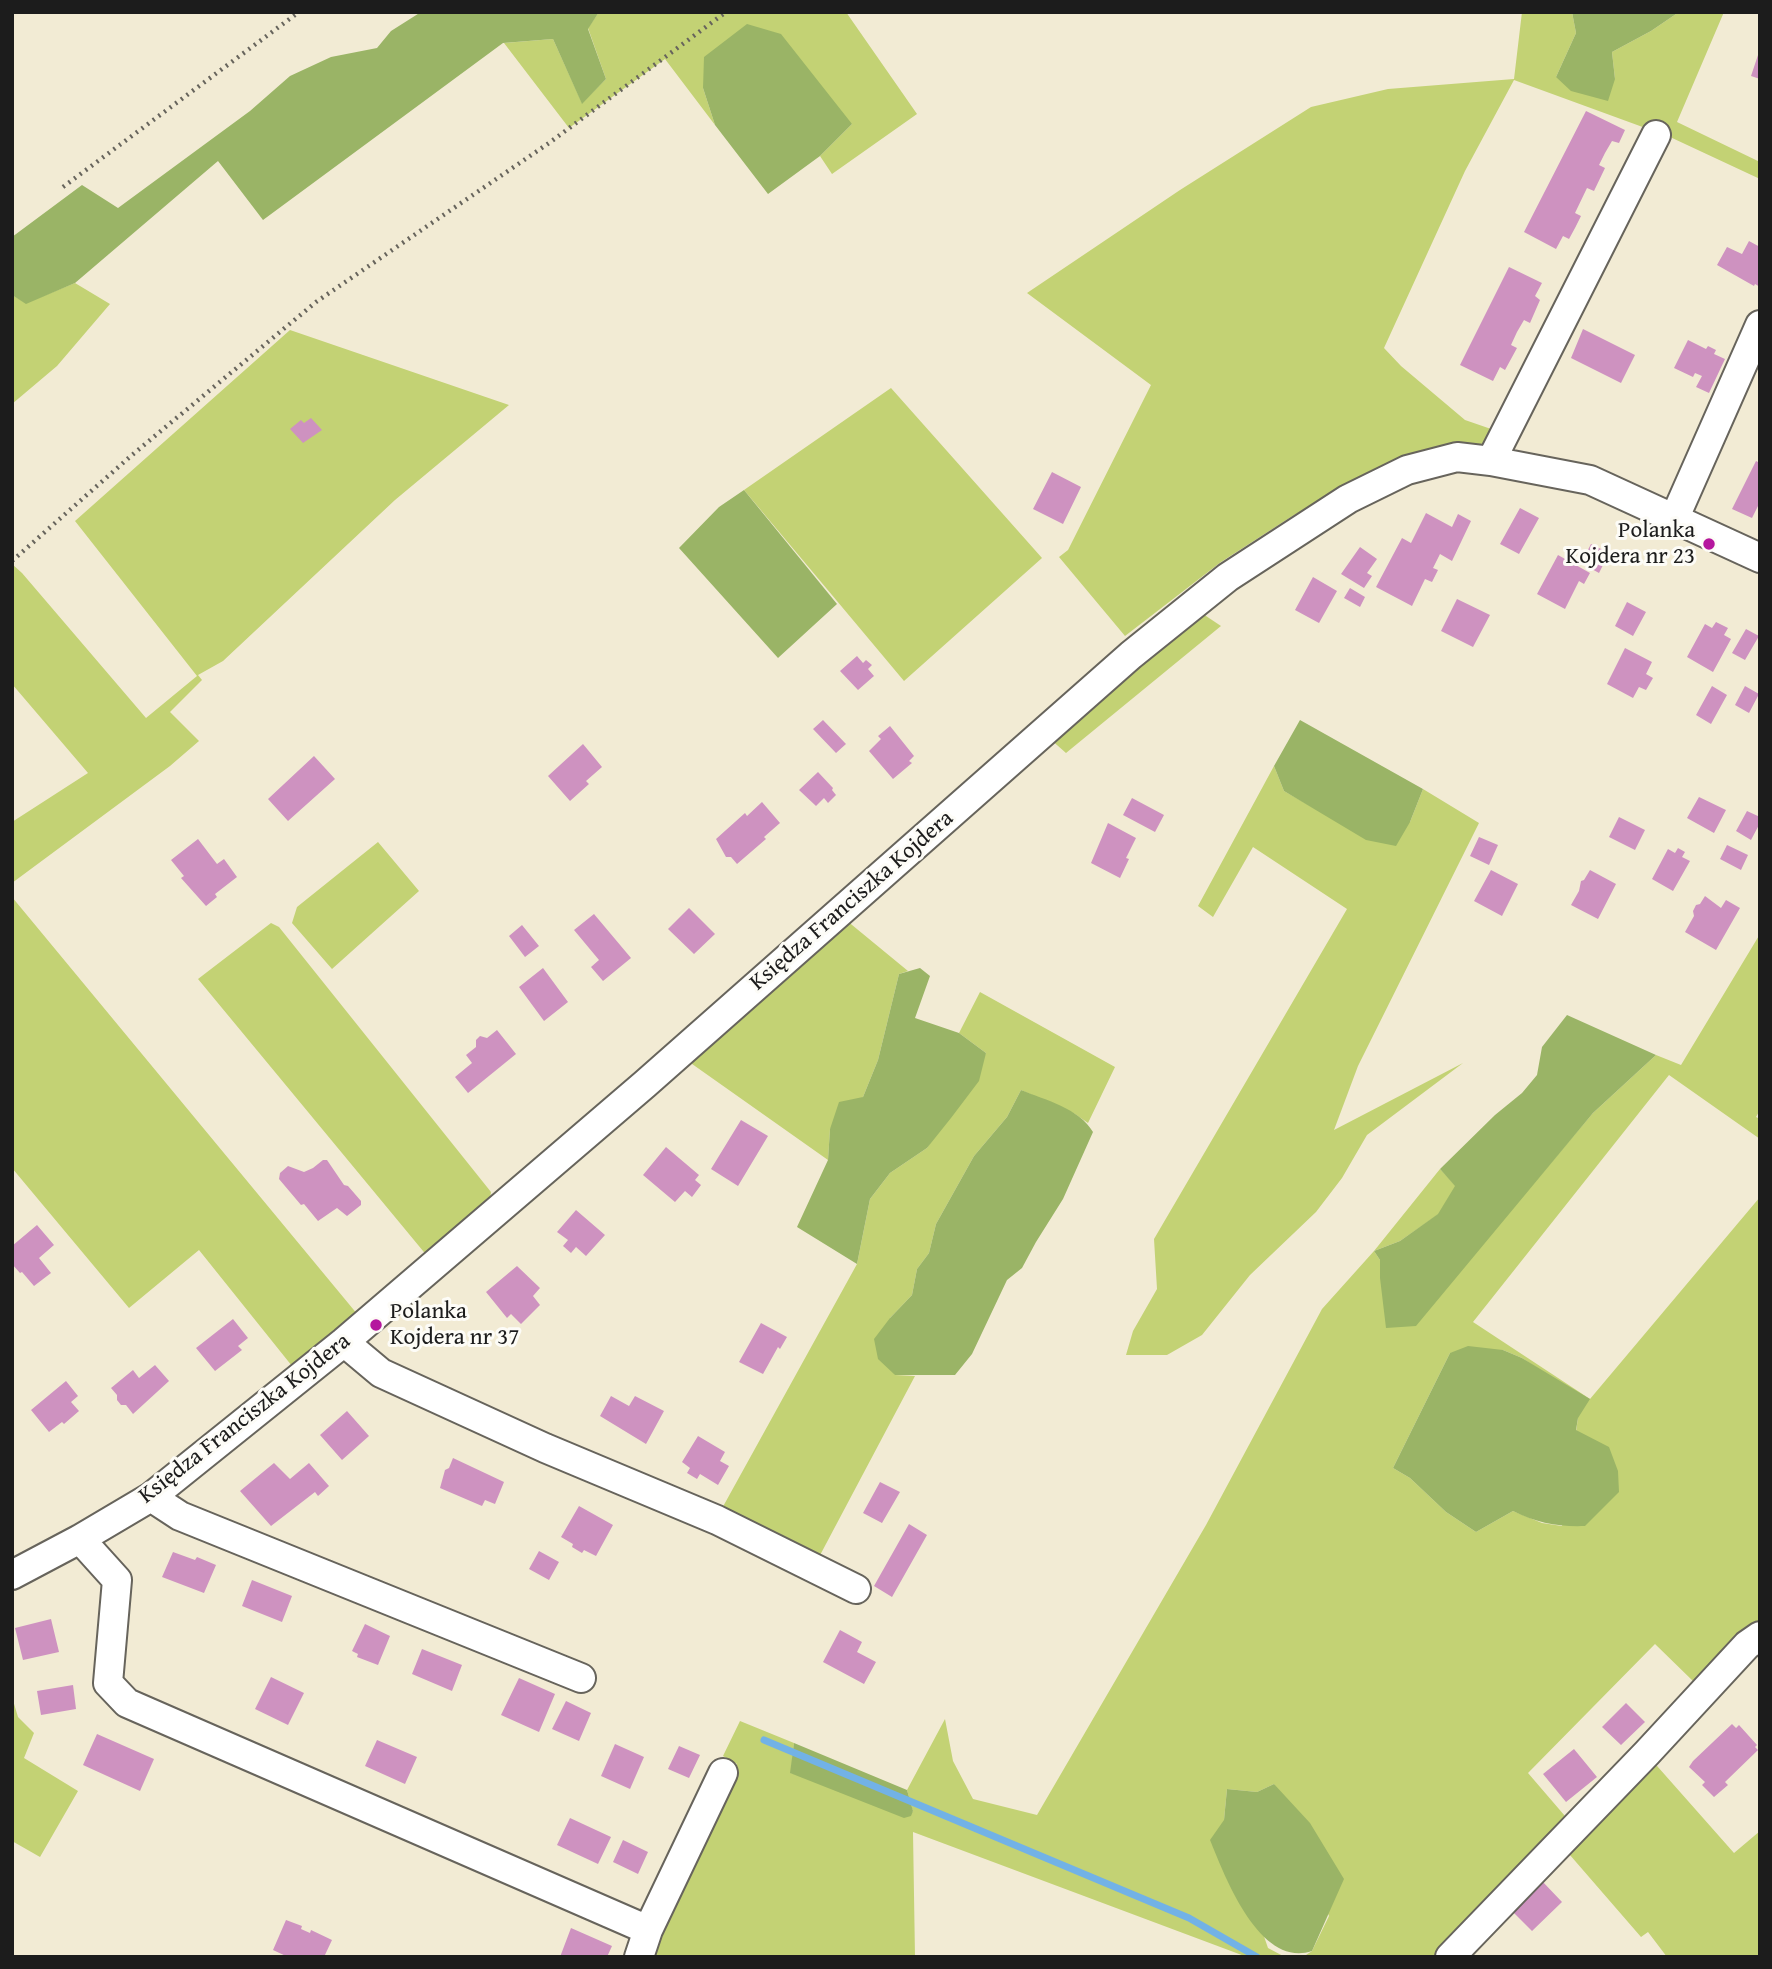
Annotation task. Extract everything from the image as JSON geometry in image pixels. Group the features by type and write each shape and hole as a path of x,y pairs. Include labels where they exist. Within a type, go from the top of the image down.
{"street":[{"path":"1491,461 1656,135"},
{"path":"1675,517 1760,325"},
{"name":"Księdza Franciszka Kojdera","path":"12,1575 151,1497 344,1342 645,1084 1131,655 1228,576 1348,499 1407,470 1457,457 1491,461 1590,480 1760,558"},
{"path":"344,1342 381,1373 545,1448 717,1520 856,1589"},
{"path":"151,1497 180,1516 581,1678"},
{"path":"80,1539 117,1580 108,1683 127,1703 648,1930"},
{"path":"1450,1957 1638,1763 1747,1645 1760,1636"},
{"path":"639,1957 648,1930 723,1773"}],"path":[{"path":"63,187 299,12"},
{"path":"12,561 132,455 316,302 549,143 726,12"}],"green space":[{"path":"421,12 599,12 588,29 606,79 582,104 553,39 503,43 263,220 218,161 75,283 26,304 12,295 12,237 82,185 118,208 250,111 290,76 331,57 377,48 391,31"},
{"path":"599,12 846,12 917,114 832,174 820,156 852,124 703,88 715,125 665,59 569,128 504,43 553,39 582,103 606,79 588,28"},
{"path":"1522,12 1572,12 1576,33 1556,77 1615,79 1612,52 1679,12 1724,12 1677,122 1760,162 1760,179 1670,137 1514,80 1465,171 1384,348 1401,366 1465,420 1494,430 1486,443 1394,461 1294,515 1221,562 1125,636 1059,557 1068,550 1151,385 1027,293 1180,190 1311,107 1388,89 1514,79"},
{"path":"1572,12 1679,12 1612,52 1615,79 1608,101 1571,91 1556,77 1576,33"},
{"path":"747,24 781,34 852,124 820,156 768,194 715,125 703,88 704,57"},
{"path":"75,283 110,304 57,366 12,404 12,295 26,303"},
{"path":"290,330 509,405 395,500 223,661 198,675 202,680 170,712 199,741 170,766 12,883 12,822 88,773 12,684 12,564 146,718 197,676 75,521"},
{"path":"891,388 1042,558 904,681 744,490"},
{"path":"744,490 837,604 778,658 679,548 719,507"},
{"path":"1197,610 1221,626 1066,753 1049,738"},
{"path":"1300,720 1423,789 1410,822 1396,846 1366,840 1284,791 1274,766"},
{"path":"1274,766 1284,791 1314,808 1410,822 1423,789 1479,823 1358,1066 1334,1130 1463,1063 1367,1135 1342,1178 1316,1212 1250,1275 1202,1335 1167,1355 1126,1355 1133,1331 1157,1289 1154,1239 1347,909 1253,847 1213,917 1198,906"},
{"path":"378,842 419,891 332,969 292,923 297,907"},
{"path":"12,897 358,1315 292,1366 199,1250 129,1308 12,1168"},
{"path":"846,920 908,971 899,974 878,1060 863,1097 830,1129 828,1160 685,1059"},
{"path":"271,923 279,927 491,1192 489,1205 428,1257 198,979"},
{"path":"1760,934 1760,1110 1756,1117 1760,1119 1760,1139 1669,1075 1473,1322 1590,1399 1760,1197 1760,1618 1756,1625 1695,1683 1655,1644 1528,1773 1571,1823 1437,1957 1303,1957 1312,1951 1329,1916 1274,1784 1257,1792 1227,1789 1224,1820 1268,1948 1285,1957 1247,1957 913,1832 915,1957 648,1957 737,1764 723,1756 740,1721 794,1743 791,1773 913,1812 907,1790 945,1719 953,1761 973,1799 1037,1815 1206,1525 1322,1309 1374,1251 1380,1260 1380,1278 1526,1192 1593,1113 1656,1055 1681,1065","holes":["1503,1350 1522,1358 1546,1374 1578,1418 1562,1526 1542,1523 1513,1511 1476,1532 1446,1512 1410,1478 1393,1468 1450,1353"]},
{"path":"920,968 930,976 915,1018 959,1033 986,1053 979,1081 951,1118 927,1148 890,1173 870,1199 857,1264 797,1227 828,1160 830,1129 839,1102 863,1097 878,1060 899,974"},
{"path":"980,992 1115,1067 1088,1123 1075,1114 1021,1090 1007,1117 974,1156 936,1224 929,1253 917,1269 912,1295 890,1318 895,1375 915,1376 818,1559 720,1512 857,1264 870,1199 890,1173 927,1148 986,1053 959,1033"},
{"path":"1567,1015 1656,1055 1593,1113 1416,1326 1386,1328 1380,1260 1374,1251 1400,1241 1438,1214 1455,1186 1440,1169 1495,1115 1522,1093 1537,1075 1542,1047"},
{"path":"1021,1090 1070,1111 1093,1132 1063,1199 1022,1268 1007,1280 972,1354 955,1375 895,1375 878,1359 874,1339 912,1295 917,1269 929,1253 936,1224 974,1156 1007,1117"},
{"path":"1440,1169 1456,1186 1439,1214 1400,1241 1374,1251"},
{"path":"1468,1346 1503,1350 1522,1358 1590,1399 1578,1418 1576,1430 1609,1447 1618,1471 1619,1492 1585,1526 1548,1523 1513,1511 1476,1532 1446,1512 1410,1478 1393,1468 1450,1353"},
{"path":"12,1697 18,1717 34,1733 24,1758 78,1791 40,1857 12,1841"},
{"path":"794,1743 907,1790 913,1811 911,1816 904,1818 790,1773"},
{"path":"1650,1758 1734,1853 1760,1831 1760,1957 1667,1957 1648,1932 1641,1937 1563,1847"},
{"path":"1274,1784 1310,1823 1344,1879 1312,1951 1293,1953 1276,1946 1260,1933 1234,1895 1210,1840 1224,1820 1227,1789 1257,1792"}],"building":[{"path":"1760,52 1760,79 1751,76"},
{"path":"1586,111 1625,130 1619,143 1612,141 1605,153 1599,165 1605,168 1594,191 1587,188 1575,213 1581,216 1569,239 1563,236 1556,249 1524,232"},
{"path":"1749,241 1760,247 1760,287 1717,265 1727,247 1742,254"},
{"path":"1509,267 1542,283 1535,296 1540,300 1530,323 1524,320 1517,332 1511,345 1517,348 1505,370 1500,367 1493,381 1460,365"},
{"path":"1583,329 1635,355 1621,383 1571,358"},
{"path":"1688,340 1706,349 1708,346 1716,350 1714,354 1725,359 1709,393 1696,387 1702,376 1695,373 1693,377 1674,368"},
{"path":"311,418 322,430 303,443 290,429 301,420 304,423"},
{"path":"1756,461 1760,463 1760,502 1752,518 1732,509"},
{"path":"1052,472 1081,487 1063,524 1033,509"},
{"path":"1520,508 1539,518 1519,554 1500,544"},
{"path":"1426,513 1452,527 1458,514 1471,521 1452,561 1440,554 1433,568 1438,570 1432,582 1425,579 1412,606 1376,587 1402,538 1411,543"},
{"path":"1591,544 1609,553 1599,573 1581,563"},
{"path":"1360,547 1377,559 1367,573 1372,576 1364,588 1341,574"},
{"path":"1558,555 1590,573 1584,584 1579,581 1565,609 1537,594"},
{"path":"1313,577 1337,591 1319,623 1295,610"},
{"path":"1350,588 1365,597 1360,607 1344,598"},
{"path":"1457,599 1490,615 1473,647 1441,631"},
{"path":"1627,602 1646,612 1633,636 1615,626"},
{"path":"1716,622 1728,628 1724,635 1731,639 1713,672 1687,657 1705,624 1712,628"},
{"path":"1746,629 1759,636 1745,660 1732,653"},
{"path":"1625,648 1652,662 1646,674 1653,678 1646,690 1639,687 1633,698 1607,684"},
{"path":"857,656 863,663 866,660 872,665 868,669 874,676 858,690 840,671"},
{"path":"1712,686 1727,695 1711,724 1696,715"},
{"path":"1745,686 1759,694 1749,713 1735,705"},
{"path":"823,720 846,744 836,753 813,729"},
{"path":"890,726 914,756 909,761 912,763 893,779 869,751 881,739 878,736"},
{"path":"583,744 602,767 586,781 589,784 570,801 548,776"},
{"path":"314,756 335,779 288,821 268,799"},
{"path":"818,772 836,795 828,803 824,798 816,806 799,790"},
{"path":"1699,797 1726,810 1714,833 1687,818"},
{"path":"1132,798 1164,815 1155,832 1123,815"},
{"path":"762,802 780,823 737,864 731,857 726,857 716,839"},
{"path":"1747,811 1760,817 1760,823 1751,840 1736,831"},
{"path":"1619,817 1645,830 1635,850 1609,837"},
{"path":"1108,823 1136,838 1120,878 1091,863"},
{"path":"1479,837 1498,845 1489,865 1470,856"},
{"path":"198,839 217,864 224,859 237,877 215,894 217,897 206,906 181,878 184,876 171,860"},
{"path":"1727,845 1748,855 1741,870 1720,859"},
{"path":"1678,848 1685,852 1682,857 1690,861 1673,891 1652,879 1668,849 1675,853"},
{"path":"1491,870 1518,884 1502,916 1474,901"},
{"path":"1590,870 1616,884 1598,919 1571,905 1581,881"},
{"path":"1705,896 1721,908 1726,900 1740,908 1716,950 1685,932 1694,916 1696,905 1700,904"},
{"path":"689,908 715,934 694,954 668,929"},
{"path":"594,914 631,958 603,981 591,967 599,960 574,930"},
{"path":"522,925 539,946 525,957 509,936"},
{"path":"543,968 568,1002 544,1021 519,987"},
{"path":"497,1030 516,1054 468,1093 455,1077 472,1063 466,1055 476,1047 476,1040 480,1036 487,1038"},
{"path":"741,1120 768,1136 738,1186 711,1169"},
{"path":"666,1147 699,1175 695,1180 701,1185 692,1197 685,1191 675,1202 643,1175"},
{"path":"327,1160 344,1185 361,1201 361,1205 347,1216 337,1208 318,1221 279,1179 280,1173 288,1166 304,1172"},
{"path":"576,1210 605,1235 586,1256 576,1247 571,1253 563,1246 568,1240 557,1232"},
{"path":"37,1225 54,1245 39,1258 51,1273 34,1286 12,1264 12,1246"},
{"path":"517,1266 540,1288 533,1296 540,1305 521,1324 511,1314 507,1318 486,1292"},
{"path":"233,1319 248,1338 238,1346 242,1350 215,1371 196,1348"},
{"path":"761,1323 787,1337 780,1349 778,1347 763,1374 739,1362"},
{"path":"155,1365 169,1381 133,1414 126,1405 121,1405 111,1388 133,1370 139,1378"},
{"path":"66,1381 78,1396 71,1402 79,1411 49,1432 31,1410"},
{"path":"611,1396 629,1406 635,1396 664,1411 646,1444 600,1416"},
{"path":"347,1411 369,1436 342,1460 320,1435"},
{"path":"698,1436 725,1452 720,1461 729,1466 718,1485 700,1474 697,1479 687,1473 690,1468 682,1462"},
{"path":"453,1458 504,1482 495,1504 485,1500 482,1506 440,1488 445,1470 449,1468"},
{"path":"274,1463 290,1479 309,1463 329,1486 318,1496 315,1492 271,1526 240,1491"},
{"path":"880,1482 900,1492 882,1523 863,1513"},
{"path":"579,1506 613,1525 596,1556 584,1550 582,1553 561,1537"},
{"path":"909,1524 927,1535 892,1597 874,1586"},
{"path":"539,1551 559,1562 549,1580 529,1569"},
{"path":"173,1552 195,1560 197,1557 216,1565 204,1593 162,1577"},
{"path":"252,1580 292,1596 282,1622 242,1606"},
{"path":"51,1619 59,1652 23,1660 15,1628"},
{"path":"365,1624 390,1636 378,1665 357,1657 358,1654 352,1651"},
{"path":"840,1630 862,1642 857,1652 876,1662 864,1684 823,1662"},
{"path":"422,1649 462,1665 452,1691 412,1674"},
{"path":"271,1677 304,1693 288,1725 255,1709"},
{"path":"519,1678 555,1694 539,1732 501,1715"},
{"path":"73,1685 76,1709 41,1715 37,1691"},
{"path":"566,1701 591,1713 579,1741 552,1729"},
{"path":"1626,1703 1645,1722 1621,1745 1602,1727"},
{"path":"1732,1724 1736,1728 1739,1725 1757,1745 1755,1747 1758,1750 1725,1782 1728,1785 1714,1797 1702,1785 1705,1782 1689,1767"},
{"path":"97,1734 154,1759 140,1791 83,1765"},
{"path":"377,1740 417,1757 405,1784 365,1766"},
{"path":"615,1744 644,1757 630,1789 601,1776"},
{"path":"679,1746 700,1755 689,1778 668,1769"},
{"path":"1574,1749 1597,1777 1566,1802 1543,1774"},
{"path":"570,1818 611,1837 598,1864 557,1845"},
{"path":"623,1840 648,1852 638,1874 613,1862"},
{"path":"1542,1881 1562,1902 1532,1931 1512,1911"},
{"path":"286,1920 302,1926 301,1929 310,1933 311,1930 332,1940 324,1957 288,1957 273,1950"},
{"path":"571,1928 612,1946 607,1957 560,1957"}],"waterway":[{"path":"764,1740 1189,1918 1257,1957"}],"place":[{"name":"Polanka Kojdera nr 23","path":"1709,544"},
{"name":"Polanka Kojdera nr 37","path":"376,1325"}]}
